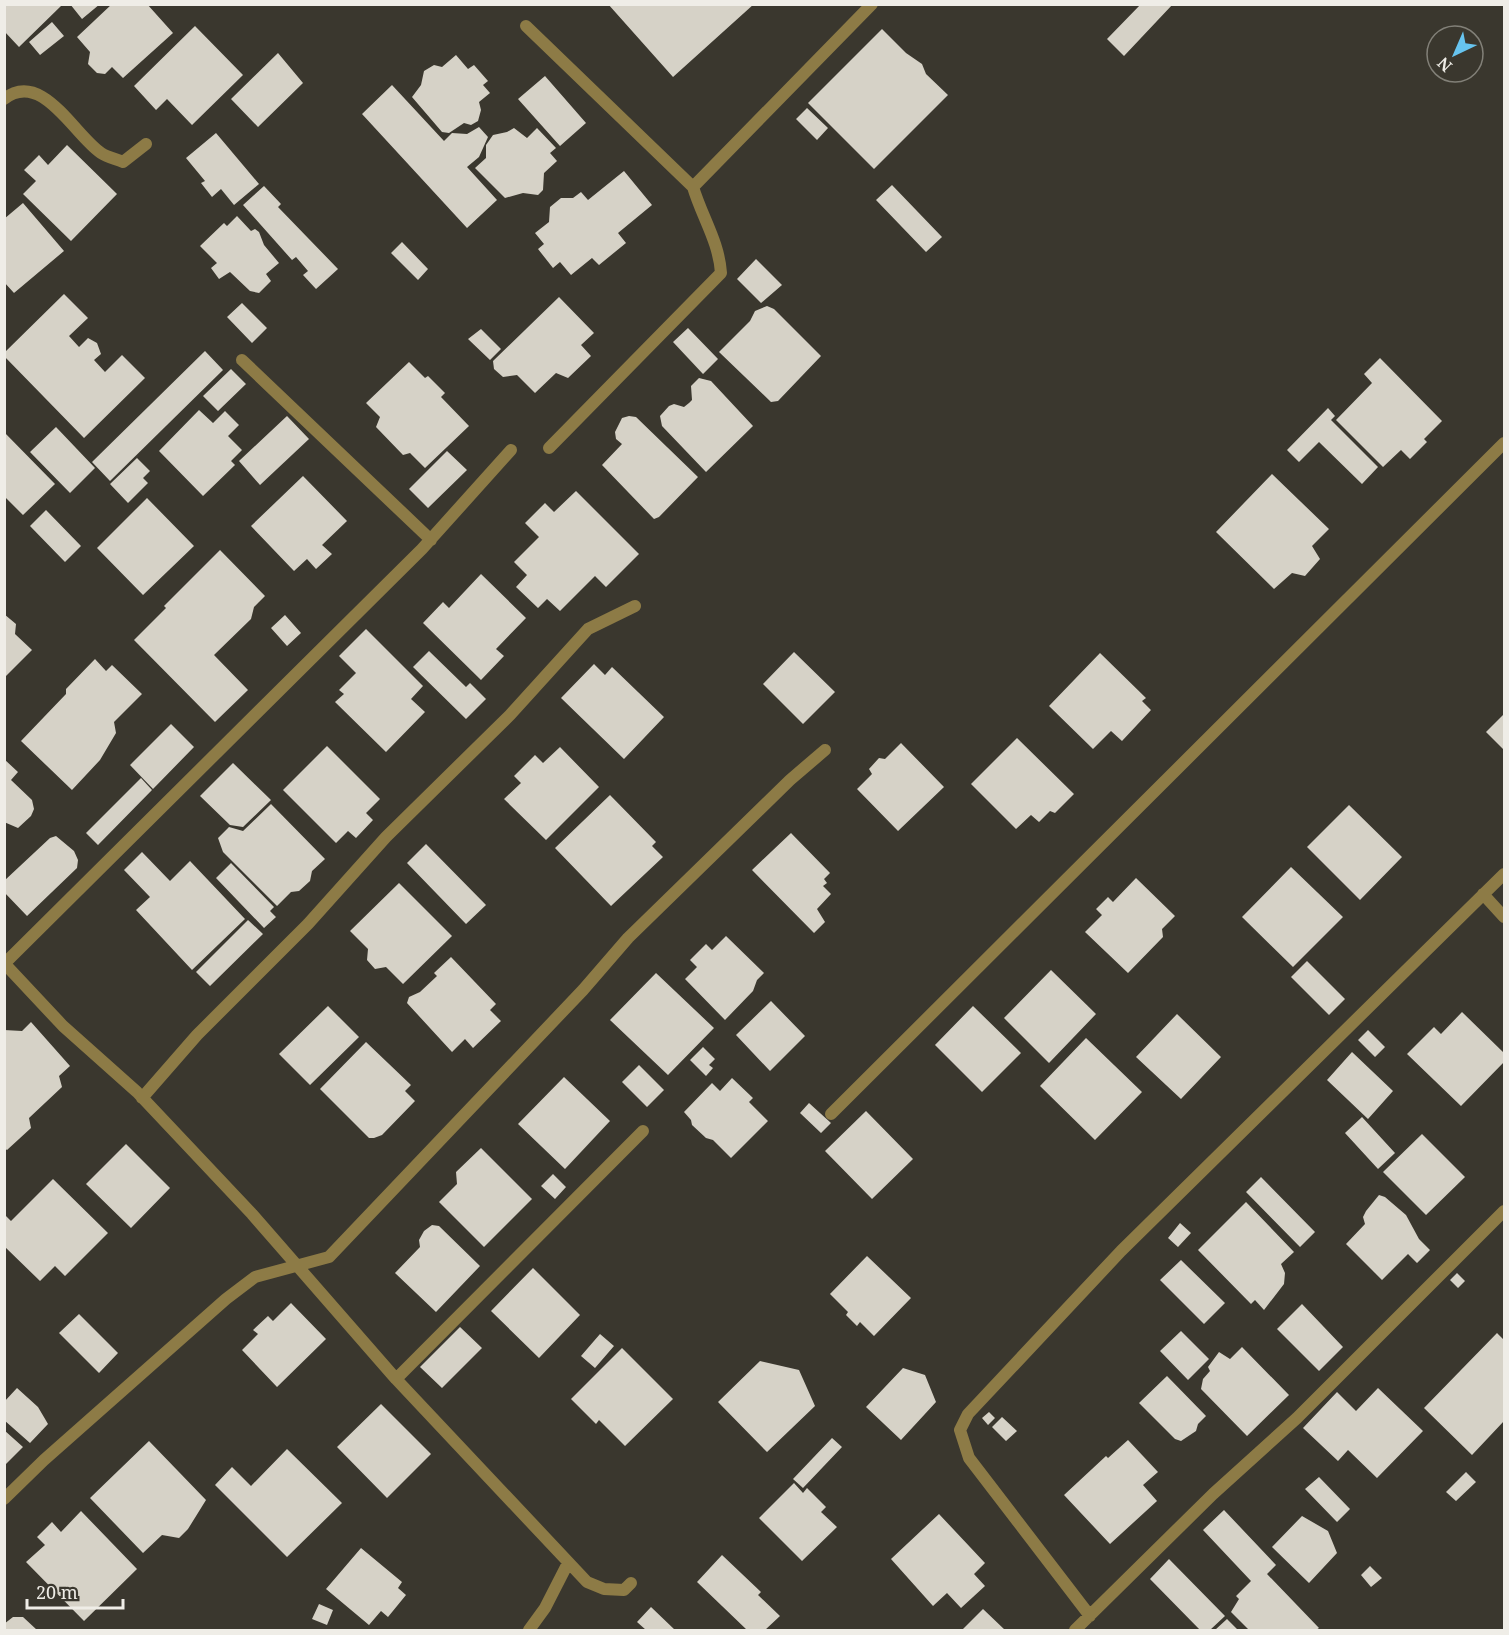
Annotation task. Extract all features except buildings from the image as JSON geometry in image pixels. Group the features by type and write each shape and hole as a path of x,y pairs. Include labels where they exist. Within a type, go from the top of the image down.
{"street":[{"path":"693,187 872,4"},
{"path":"526,26 693,187 701,214 720,251 721,273 549,448"},
{"path":"4,99 14,91 25,90 39,94 101,153 123,162 146,144"},
{"path":"242,360 431,540"},
{"path":"831,1114 1504,443"},
{"path":"511,450 431,540 5,963 63,1026 142,1098 252,1214 396,1378 586,1582 604,1589 624,1590 632,1583"},
{"path":"142,1098 197,1035 308,924 386,837 510,715 588,629 635,606"},
{"path":"4,1499 44,1460 226,1299 255,1277 329,1257 583,990 628,938 790,780 825,750"},
{"path":"1090,1616 969,1458 960,1430 968,1414 1121,1251 1504,874"},
{"path":"1483,894 1504,917"},
{"path":"396,1378 643,1131"},
{"path":"1075,1630 1213,1494 1297,1418 1504,1211"},
{"path":"529,1630 545,1608 568,1563"}]}
